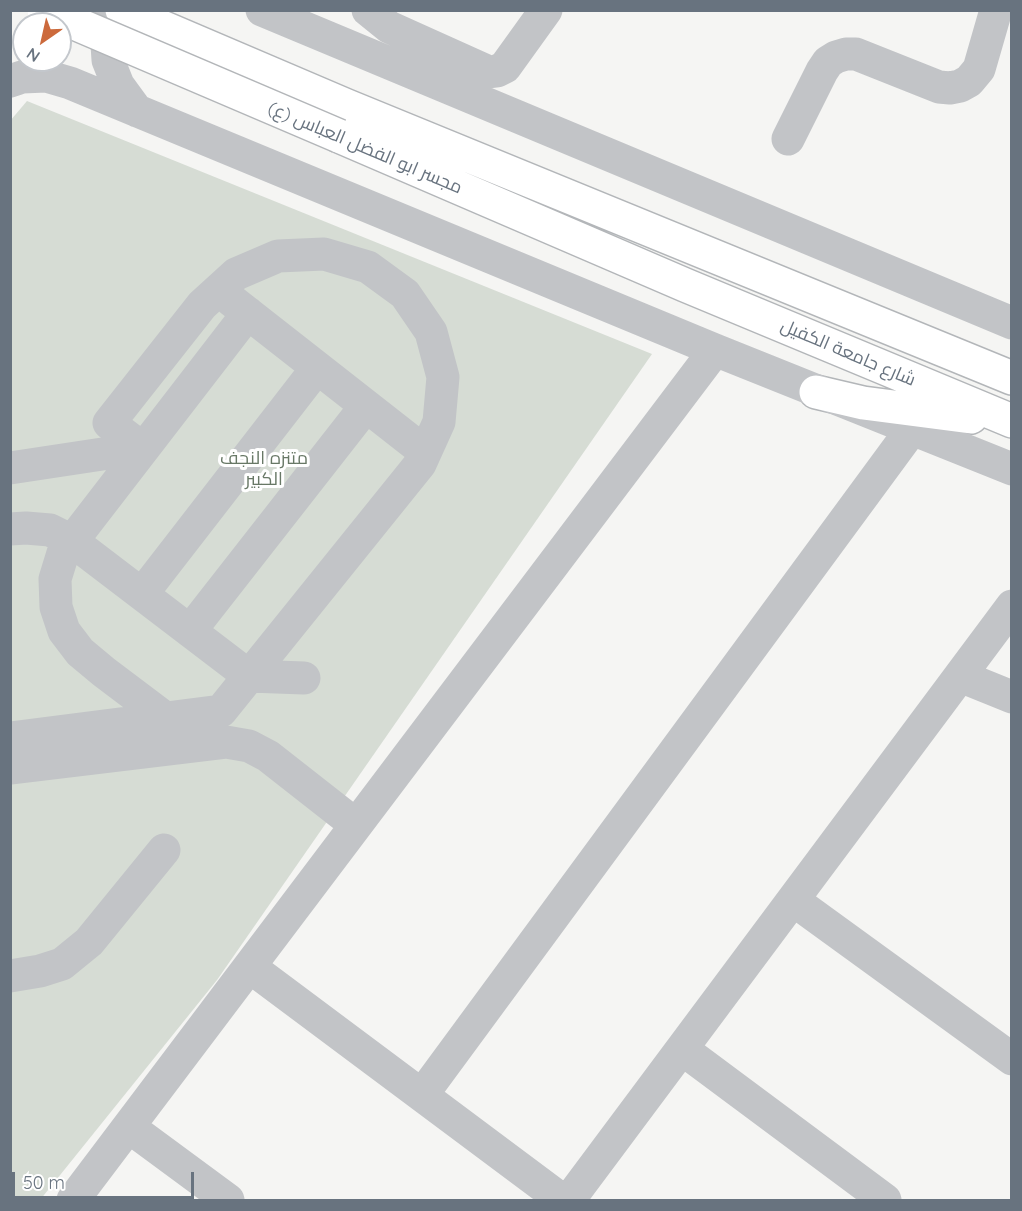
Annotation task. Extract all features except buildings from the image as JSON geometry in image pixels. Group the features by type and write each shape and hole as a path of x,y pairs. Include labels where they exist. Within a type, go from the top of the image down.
{"main road":[{"name":"مجسر ابو الفضل العباس (ع)","path":"44,10 689,246 1011,378"},
{"name":"مجسر ابو الفضل العباس (ع)","path":"122,10 343,121 685,285"},
{"name":"شارع جامعة الكفيل","path":"685,285 1011,423"},
{"path":"816,392 863,403 1011,423"}],"street":[{"path":"114,10 106,29 108,60 118,85 137,111"},
{"path":"262,10 1011,323"},
{"path":"371,12 400,33 489,72 505,67 546,10"},
{"path":"788,139 822,71 828,62 836,57 856,54 939,87 960,86 969,81 979,69 996,10"},
{"path":"10,81 22,76 46,76 70,83 816,392 1011,469"},
{"path":"12,752 165,718 221,711 420,464 439,422 443,376 431,332 405,294 368,267 324,254 278,256 236,274 202,305 109,423 142,448"},
{"path":"218,290 425,452"},
{"path":"165,718 80,652 64,631 56,607 55,579 63,553 248,313"},
{"path":"73,1200 715,350"},
{"path":"142,594 317,368"},
{"path":"190,631 366,406"},
{"path":"422,1095 912,429"},
{"path":"10,468 142,448"},
{"path":"10,529 50,530 72,541 249,676 304,678"},
{"path":"569,1200 1011,606"},
{"path":"960,676 1011,697"},
{"path":"12,752 226,742 249,746 268,756 356,825"},
{"path":"10,976 40,972 62,964 89,942 164,850"},
{"path":"793,900 1011,1059"},
{"path":"250,967 562,1200"},
{"path":"682,1049 885,1200"},
{"path":"129,1127 228,1200"}],"green space":[{"name":"متنزه النجف الكبير","path":"27,101 652,354 217,980 40,1200 11,1200 10,121"}]}
